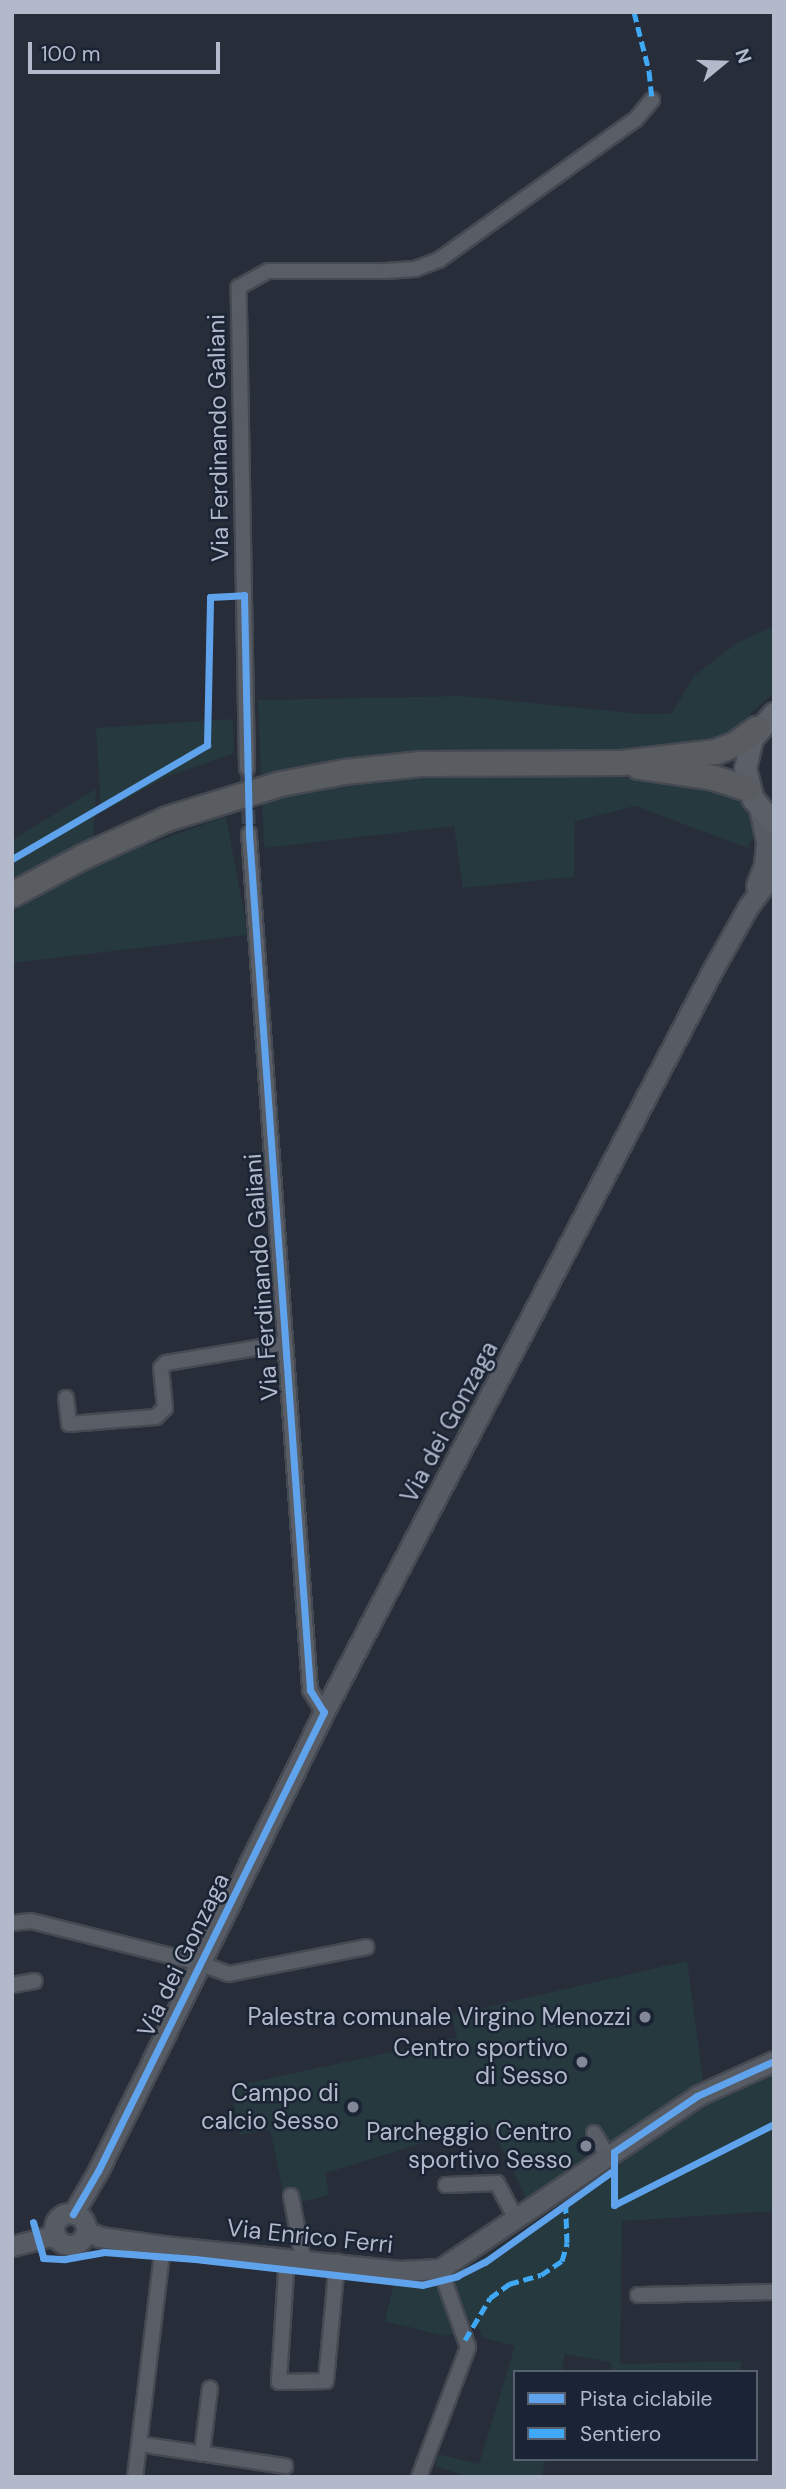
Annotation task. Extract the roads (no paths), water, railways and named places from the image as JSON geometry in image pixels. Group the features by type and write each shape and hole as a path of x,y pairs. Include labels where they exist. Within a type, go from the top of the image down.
{"highway":[{"path":"12,895 83,857 155,824 201,806 281,785 345,772 421,764 622,763 716,752 736,744 766,721"},
{"path":"622,763 660,772 714,778 760,807"}],"main road":[{"path":"760,807 746,757 766,721"},
{"name":"Via dei Gonzaga","path":"748,907 764,864 766,841 760,807"},
{"name":"Via dei Gonzaga","path":"55,2235 56,2222 61,2217 74,2214 324,1712 712,971 748,907 774,872"},
{"path":"440,2269 697,2096 774,2061"},
{"path":"12,2246 55,2235 69,2245 80,2242 86,2231 83,2220 74,2214"},
{"name":"Via Enrico Ferri","path":"86,2231 100,2237 163,2246 337,2262 401,2271 440,2269"}],"street":[{"name":"Via Ferdinando Galiani","path":"247,768 239,287 268,271 385,271 415,269 439,260 636,119 652,100"},
{"name":"Via Ferdinando Galiani","path":"249,834 310,1690 324,1712"},
{"path":"66,1398 69,1424 156,1417 165,1408 161,1368 166,1363 285,1343"},
{"path":"12,1923 31,1921 200,1963"},
{"name":"Via dei Gonzaga","path":"200,1963 229,1974 366,1947"},
{"path":"12,1985 35,1981"},
{"path":"594,2133 608,2156"},
{"path":"446,2185 497,2183 516,2218"},
{"path":"291,2196 295,2258 279,2382 326,2381 337,2262"},
{"path":"135,2477 163,2246"},
{"path":"419,2477 468,2347 440,2269"},
{"path":"638,2295 774,2292"},
{"path":"202,2454 210,2388"},
{"path":"139,2444 285,2466"}],"tunnel":[{"path":"247,768 249,834"}],"place":[{"name":"Palestra comunale Virgino Menozzi","path":"645,2017"},
{"name":"Centro sportivo di Sesso","path":"582,2062"},
{"name":"Campo di calcio Sesso","path":"353,2107"},
{"name":"Parcheggio Centro sportivo Sesso","path":"586,2146"}]}
